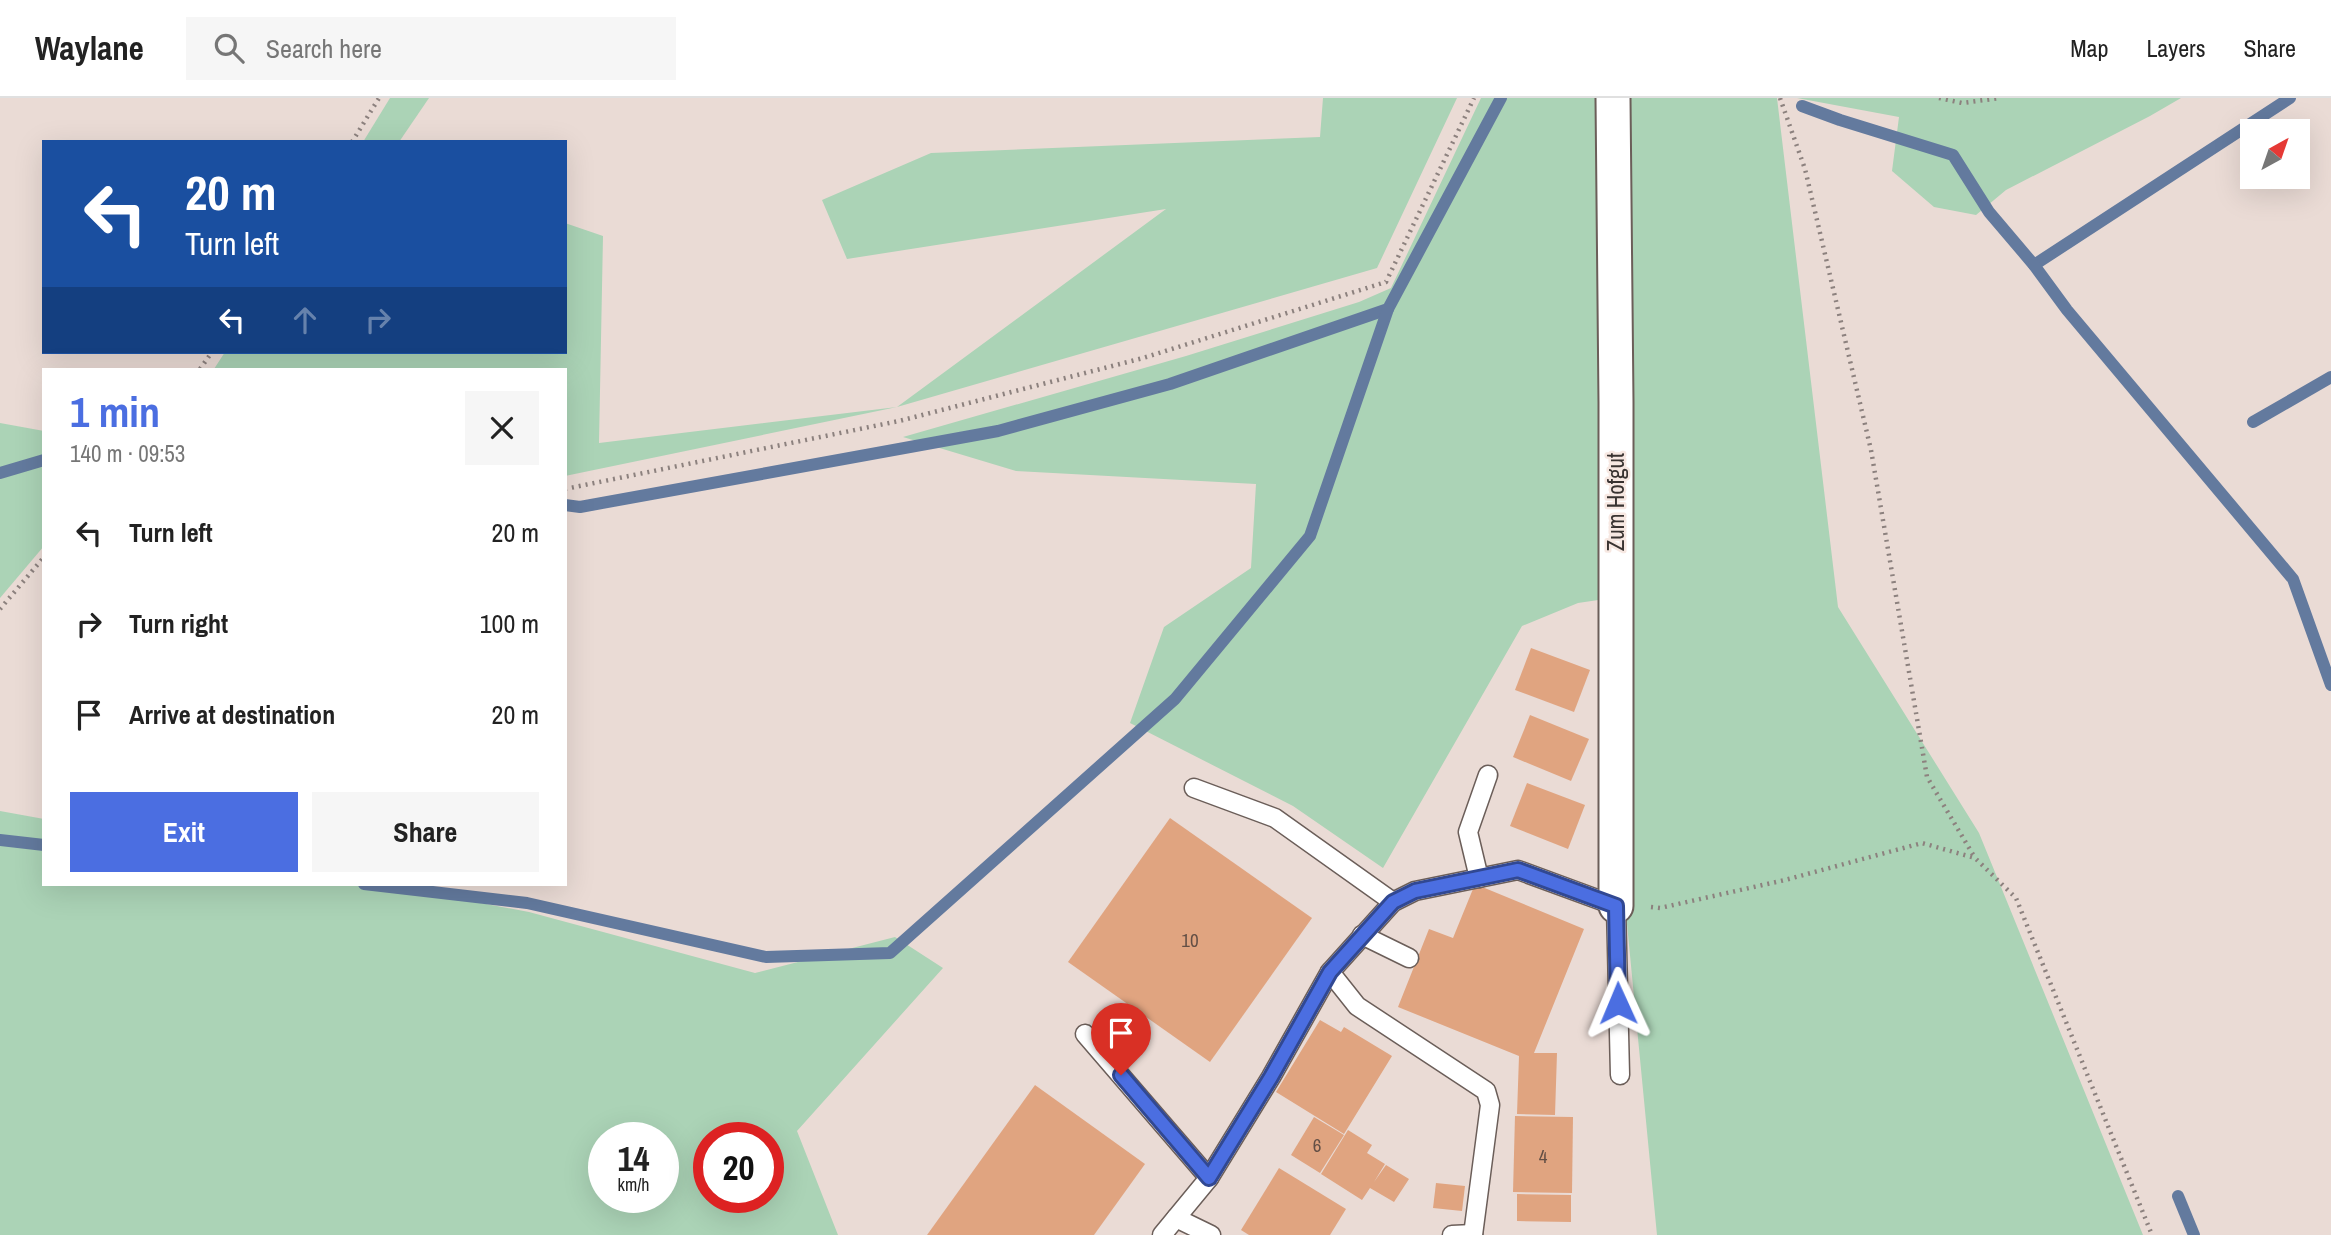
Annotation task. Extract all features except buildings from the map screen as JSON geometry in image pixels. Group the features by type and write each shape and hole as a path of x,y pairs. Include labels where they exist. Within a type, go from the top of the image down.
{"street":[{"name":"Zum Hofgut","path":"1612,98 1616,415 1616,906"}],"lane":[{"path":"1479,878 1468,832 1488,775"},
{"path":"1194,788 1275,818 1393,902"},
{"path":"1162,1235 1209,1178 1271,1077 1330,972 1393,902 1415,891 1518,870 1616,906 1619,1075"},
{"path":"1362,935 1409,958"},
{"path":"1330,972 1357,1006 1486,1091 1490,1105 1473,1234 1452,1235"},
{"path":"1085,1034 1209,1178"},
{"path":"1176,1218 1211,1235"}],"path":[{"path":"353,140 379,98"},
{"path":"567,489 899,421 1143,358 1386,282 1474,98"},
{"path":"1780,98 1805,169 1871,450 1927,776 1975,858 2016,898 2152,1235"},
{"path":"1939,98 1962,103 2000,98"},
{"path":"0,609 42,559"},
{"path":"1616,906 1660,908 1785,880 1922,843 1975,858"}],"green space":[{"path":"390,98 429,98 400,140 364,140"},
{"path":"1323,98 1457,98 1377,268 897,407 1166,209 847,259 822,200 931,153 1320,137"},
{"path":"1481,98 1604,98 1605,599 1578,603 1522,626 1383,868 1293,806 1130,723 1164,627 1251,568 1256,484 1016,471 903,437 1186,356 1359,302 1391,288"},
{"path":"1625,98 1777,98 1838,607 1979,833 2143,1235 1657,1235 1624,893"},
{"path":"1797,98 2181,98 2006,190 1976,215 1934,207 1892,171 1899,117"},
{"path":"567,224 603,236 599,443 897,407 567,476 567,368 215,368 224,354 567,354"},
{"path":"0,423 42,431 42,548 0,598"},
{"path":"0,811 42,819 42,886 391,886 529,912 755,973 895,937 943,968 797,1131 838,1235 0,1235"}],"waterway":[{"path":"567,505 580,507 998,431 1170,384 1388,309 1501,98"},
{"path":"1802,106 1953,155 1989,212 2034,265 2290,98"},
{"path":"2034,265 2067,310 2293,579 2331,685"},
{"path":"381,886 527,903 766,957 890,953 1175,699 1310,536 1388,309"},
{"path":"2253,422 2331,377"},
{"path":"0,473 42,461"},
{"path":"0,840 42,845"},
{"path":"2178,1196 2194,1235"}],"route":[{"path":"1121,1075 1209,1178 1271,1077 1330,972 1393,902 1415,891 1518,870 1616,906 1618,1003"}]}
